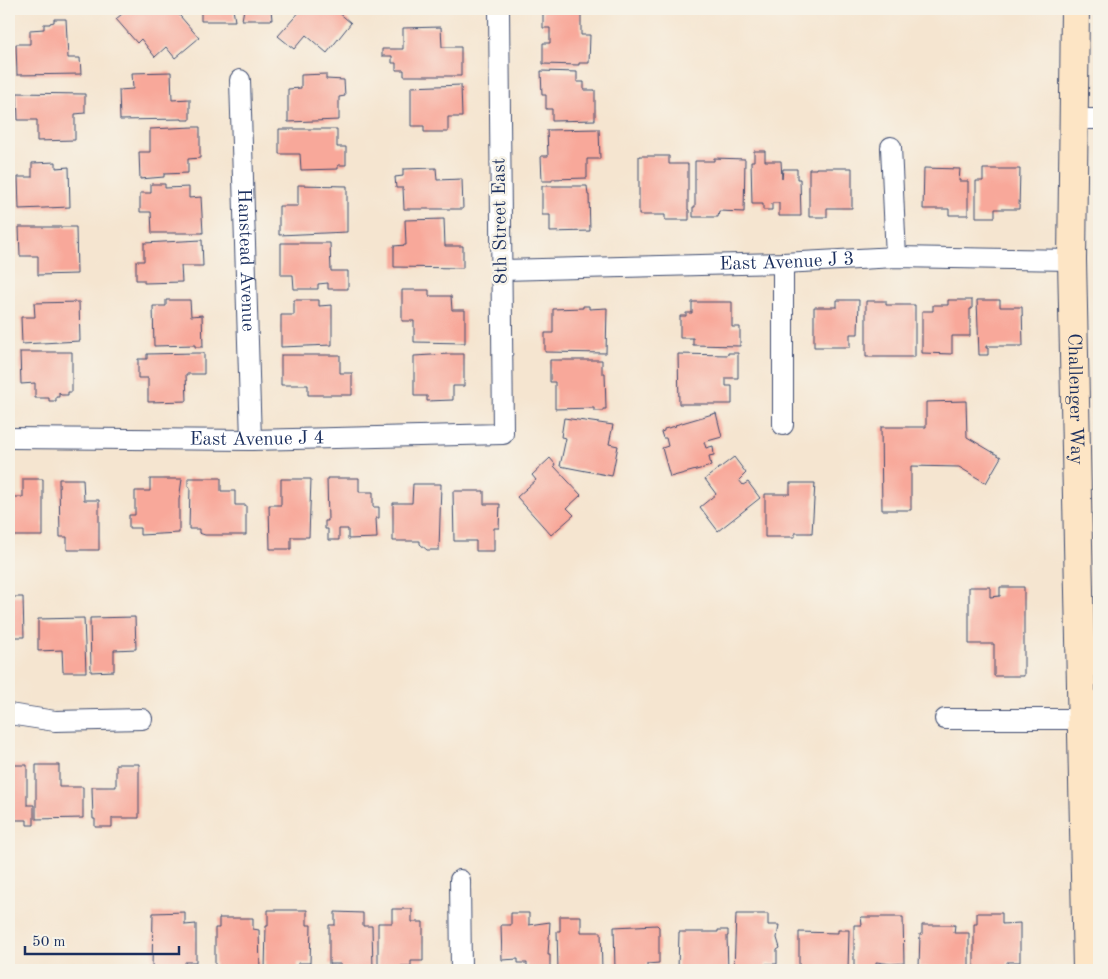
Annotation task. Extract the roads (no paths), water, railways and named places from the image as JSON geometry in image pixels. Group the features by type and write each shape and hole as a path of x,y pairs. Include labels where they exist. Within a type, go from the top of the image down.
{"main road":[{"name":"Challenger Way","path":"1075,9 1087,119 1072,260 1091,719 1087,970"}],"street":[{"name":"8th Street East","path":"499,9 503,434"},
{"name":"Hanstead Avenue","path":"240,80 251,440"},
{"path":"891,147 896,257"},
{"name":"East Avenue J 3","path":"502,270 783,263 896,257 1072,260"},
{"path":"783,263 783,425"},
{"name":"East Avenue J 4","path":"9,438 251,440 503,434"},
{"path":"9,714 55,721 142,719"},
{"path":"945,719 1091,719"},
{"path":"460,880 461,970"}]}
